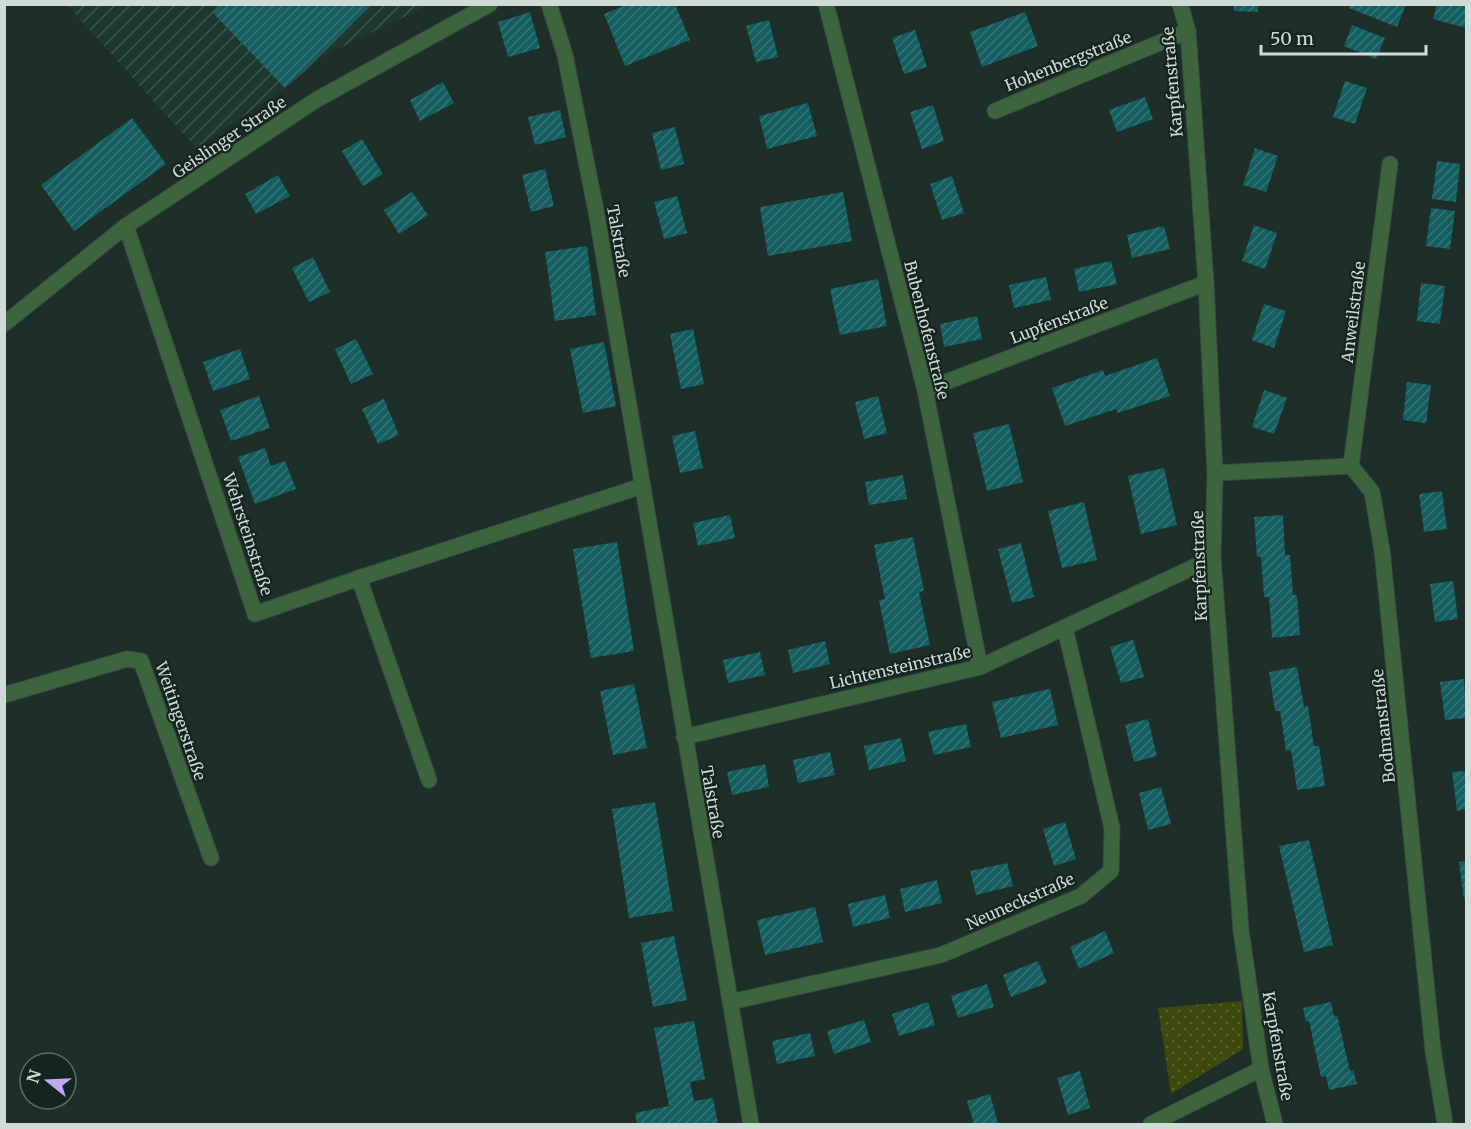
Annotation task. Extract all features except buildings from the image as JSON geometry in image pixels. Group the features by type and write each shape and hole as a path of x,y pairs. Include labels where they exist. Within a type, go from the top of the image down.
{"street":[{"name":"Geislinger Straße","path":"4,324 126,226 316,100 490,4"},
{"name":"Talstraße","path":"549,4 565,55 596,211 751,1125"},
{"name":"Bubenhofenstraße","path":"826,4 925,390 980,667"},
{"name":"Karpfenstraße","path":"1180,4 1188,31 1206,283 1215,473 1213,558 1241,930 1261,1069 1275,1125"},
{"name":"Hohenbergstraße","path":"995,111 1188,31"},
{"name":"Anweilstraße","path":"1351,466 1390,164"},
{"name":"Wehrsteinstraße","path":"126,226 255,614 359,578"},
{"name":"Lupfenstraße","path":"925,390 1206,283"},
{"path":"1215,473 1351,466"},
{"name":"Bodmanstraße","path":"1351,466 1372,492 1382,550 1433,1050 1445,1125"},
{"path":"429,780 359,578 642,486"},
{"name":"Lichtensteinstraße","path":"684,737 980,667 1213,558"},
{"name":"Neuneckstraße","path":"730,1002 941,955 1081,896 1111,872 1112,828 1065,628"},
{"name":"Weitingerstraße","path":"4,695 128,659 141,661 211,858"},
{"path":"1151,1125 1261,1069"}],"shaded area":[{"path":"67,5 429,5 325,55 285,88 196,148"}],"green space":[{"path":"1242,1001 1243,1049 1171,1094 1158,1008"}]}
